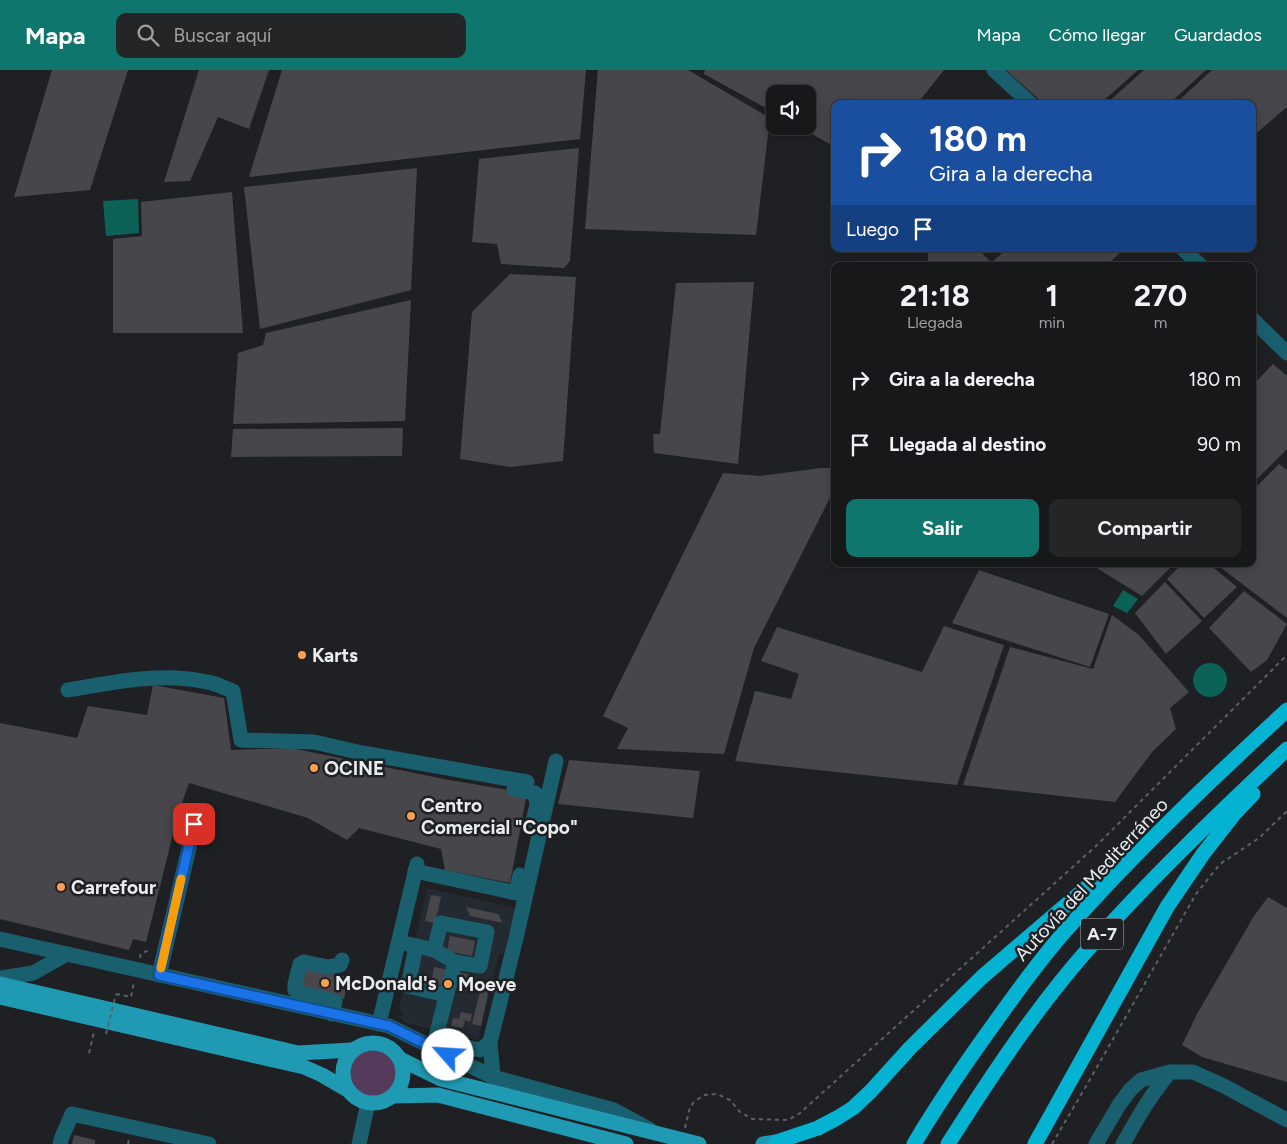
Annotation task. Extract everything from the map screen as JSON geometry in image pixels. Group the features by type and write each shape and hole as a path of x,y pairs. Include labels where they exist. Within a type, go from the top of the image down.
{"highway":[{"name":"Autovía del Mediterráneo","path":"914,1144 967,1061 1022,984 1066,930 1117,874 1204,787 1287,710"},
{"name":"A-7","path":"948,1144 1007,1054 1088,949 1138,894 1287,749"},
{"path":"1035,1144 1168,907 1203,854 1229,820 1287,757"},
{"path":"772,1144 818,1128 853,1108 982,977 1204,787"}],"main road":[{"path":"0,984 298,1053 352,1050"},
{"path":"0,997 304,1067 346,1089 360,1101 368,1103 386,1100 393,1096 399,1088 403,1068 400,1059 387,1046 378,1043 360,1045 352,1050 346,1058 342,1069 346,1089"},
{"path":"400,1059 441,1079 699,1144"},
{"path":"393,1096 438,1095 626,1144"}],"street":[{"path":"994,70 1026,100"},
{"path":"1186,252 1197,262"},
{"path":"1256,323 1287,353"},
{"path":"68,690 127,680 163,677 208,682 233,691 241,740 314,742 362,753 527,782 525,788"},
{"path":"493,1077 490,1042 516,938 556,761"},
{"path":"379,1024 416,867 516,893 537,805 535,793 424,768 422,763"},
{"path":"159,975 197,814"},
{"path":"399,942 434,950 455,962 480,966 488,932 441,923 434,950"},
{"path":"0,940 389,1026 434,1044 493,1077 614,1110 660,1134"},
{"path":"416,946 408,986 446,994"},
{"path":"0,978 32,973 67,954"},
{"path":"332,1014 335,1001 299,993 295,990 295,984 300,964 304,962 328,967 340,965 342,960"},
{"path":"434,1044 455,962"},
{"path":"434,1044 480,1050 490,1042"},
{"path":"1123,1144 1144,1106 1170,1072"},
{"path":"1096,1144 1118,1105 1130,1090 1141,1080 1170,1072 1193,1072 1224,1086 1287,1120"},
{"path":"359,1144 368,1103"},
{"path":"60,1144 72,1114 209,1144"}],"path":[{"path":"682,1139 690,1107 704,1095 717,1094 730,1100 740,1112 752,1119 788,1120 800,1113 1096,846 1287,655"},
{"path":"1052,1144 1196,894 1220,864 1259,838 1287,811"},
{"path":"106,1034 116,994 131,997 134,986"},
{"path":"89,1053 94,1032"}],"shaded area":[{"path":"138,199 139,233 106,236 103,201"},
{"path":"1123,590 1138,599 1127,613 1113,606"},
{"path":"1210,663 1217,664 1222,668 1226,673 1226,687 1222,692 1217,696 1210,697 1203,696 1198,692 1194,687 1193,680 1194,673 1198,668 1203,664"},
{"name":"Moeve","path":"427,888 516,908 503,954 499,954 478,1040 407,1023 399,1017 403,1014 399,1008"},
{"path":"373,1047 383,1049 391,1055 397,1063 399,1073 397,1083 391,1091 383,1097 373,1099 363,1097 355,1091 349,1083 347,1073 349,1063 355,1055 363,1049"}],"building":[{"path":"52,70 128,70 90,190 14,197"},
{"path":"199,70 269,70 249,129 218,117 190,181 164,182"},
{"path":"282,70 586,70 580,139 249,177"},
{"path":"598,70 688,70 766,116 766,135 768,135 756,235 585,229"},
{"path":"705,70 944,70 920,100 831,100 831,145 814,135 816,135 816,85 766,85 766,108 704,74"},
{"path":"1006,70 1138,70 1104,100 1040,100"},
{"path":"1144,70 1206,70 1173,100 1110,100"},
{"path":"1212,70 1287,70 1287,107 1256,134 1256,100 1179,100"},
{"path":"579,148 570,261 564,268 501,264 497,244 472,242 479,159"},
{"path":"417,168 411,290 260,329 244,187"},
{"path":"232,192 243,333 113,333 113,239 142,236 141,202"},
{"path":"928,252 981,252 991,262 928,262"},
{"path":"1003,252 1121,252 1110,262 996,262 994,260"},
{"path":"510,274 576,277 563,461 510,467 460,459 472,312"},
{"path":"754,282 738,464 654,453 653,434 660,434 676,283"},
{"path":"411,300 405,421 233,424 238,353 263,345 266,333"},
{"path":"1273,364 1287,376 1287,449 1256,480 1256,382"},
{"path":"403,428 402,456 231,457 233,429"},
{"path":"1279,464 1287,470 1287,618 1220,567 1256,567 1256,487"},
{"path":"831,468 831,496 754,648 724,754 617,749 628,728 603,716 723,473 761,476"},
{"path":"1095,567 1171,567 1142,596"},
{"path":"1179,567 1213,567 1237,587 1204,618 1167,579"},
{"path":"979,570 1109,614 1090,667 952,623"},
{"path":"1165,582 1202,621 1166,654 1135,613"},
{"path":"1244,591 1287,624 1267,660 1251,672 1209,628"},
{"path":"1112,615 1139,635 1189,692 1170,708 1176,729 1152,752 1115,802 963,785 1010,647 1093,669"},
{"path":"944,626 1004,645 957,785 735,761 755,691 791,699 799,674 761,661 777,627 922,672"},
{"name":"Centro Comercial \"Copo\"","path":"153,685 224,698 231,750 291,748 444,779 527,793 510,883 445,870 441,849 359,828 347,840 308,818 189,783 178,814 146,942 133,939 129,950 0,919 0,723 77,738 88,706 147,715"},
{"path":"569,760 700,771 693,818 558,804"},
{"path":"431,895 441,897 435,923 425,921"},
{"path":"1268,897 1287,908 1287,1082 1202,1057 1182,1045 1197,1014 1254,916"},
{"path":"466,907 498,914 503,923 470,916"},
{"path":"450,936 475,941 472,956 447,951"},
{"path":"434,967 476,976 473,992 431,983"},
{"name":"McDonald's","path":"305,969 349,977 344,999 301,990"},
{"path":"481,987 489,989 481,1026 472,1024"},
{"path":"461,1012 472,1014 470,1022 465,1020 463,1028 451,1026 453,1018 459,1019"},
{"path":"74,1135 95,1140 95,1144 72,1144"}],"slow traffic":[{"path":"161,968 181,879"}],"place":[{"name":"Karts","path":"302,655"},
{"name":"OCINE","path":"314,768"},
{"name":"Centro Comercial \"Copo\"","path":"411,816"},
{"name":"Carrefour","path":"61,887"},
{"name":"McDonald's","path":"325,983"},
{"name":"Moeve","path":"448,984"}],"route":[{"path":"194,824 159,975 389,1026 448,1055"}]}
